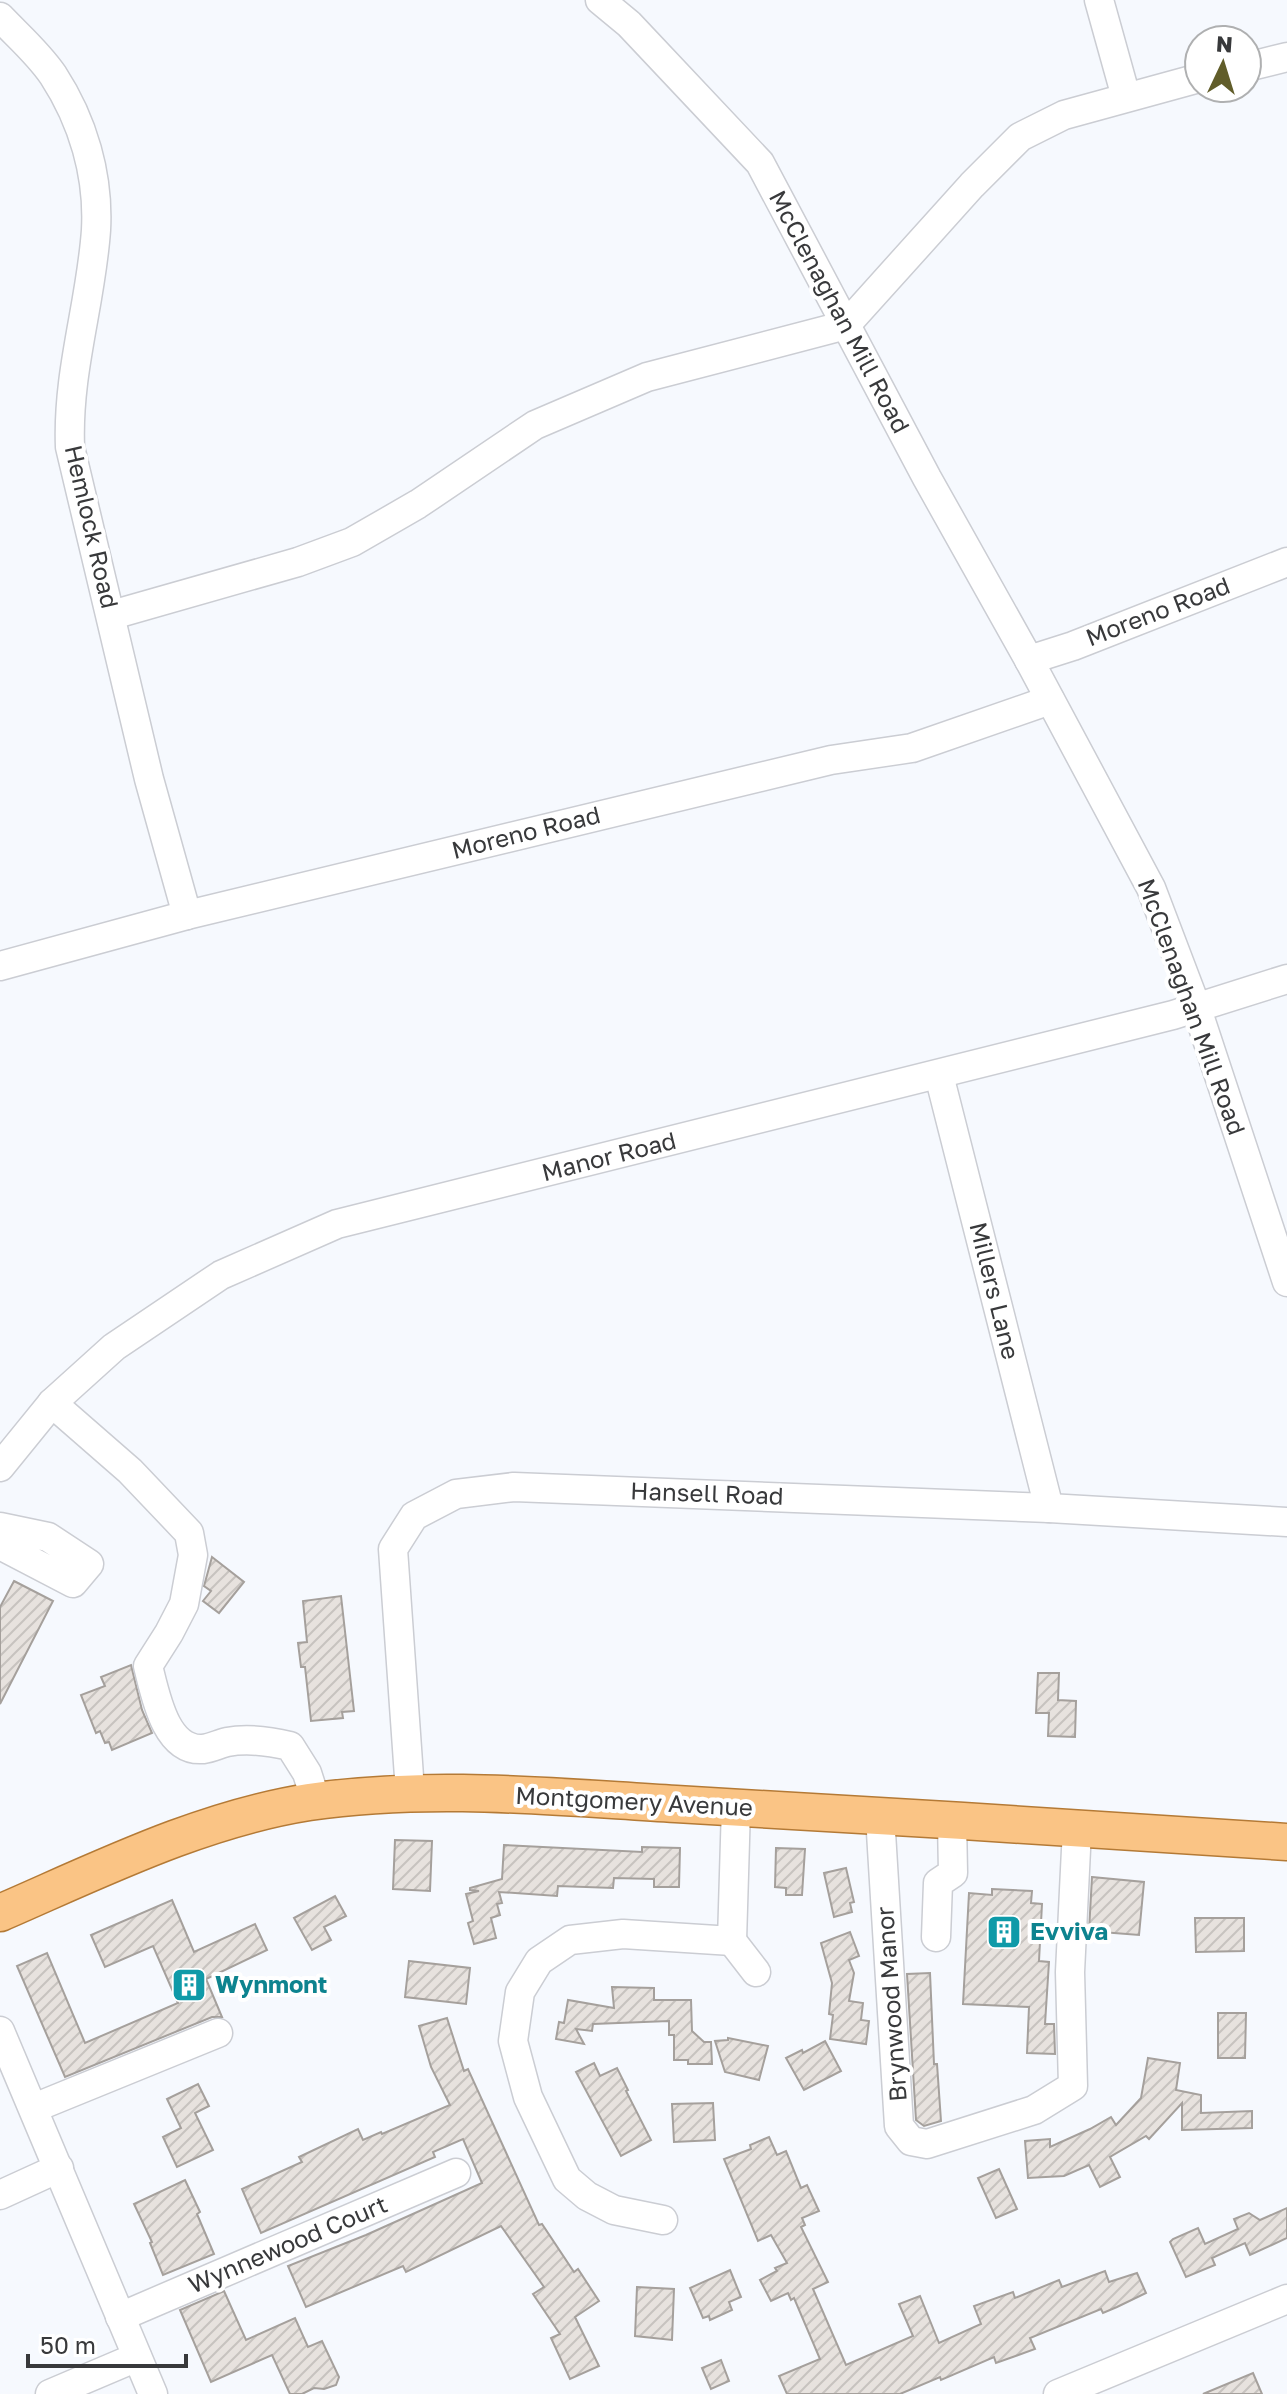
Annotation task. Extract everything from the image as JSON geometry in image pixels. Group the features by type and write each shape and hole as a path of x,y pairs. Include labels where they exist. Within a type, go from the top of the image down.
{"main road":[{"name":"Montgomery Avenue","path":"0,1913 157,1845 227,1822 316,1801 410,1791 736,1807 1287,1843"}],"street":[{"name":"McClenaghan Mill Road","path":"600,0 629,24 760,163 927,478 1029,660 1151,888 1197,1009 1287,1282"},
{"path":"1099,0 1126,97"},
{"name":"Hemlock Road","path":"0,17 35,51 52,74 66,97 88,149 96,231 69,409 70,447 149,779 187,915"},
{"path":"1263,63 1287,57"},
{"path":"112,615 298,562 352,542 418,504 535,425 647,377 846,325 972,185 1020,137 1064,115 1183,82"},
{"name":"Moreno Road","path":"1029,660 1073,646 1287,562"},
{"name":"Moreno Road","path":"0,966 187,915 831,760 912,748 1050,700"},
{"name":"Manor Road","path":"0,1467 52,1403 114,1347 221,1275 337,1224 1197,1009 1287,979"},
{"name":"Millers Lane","path":"939,1075 1049,1508"},
{"path":"52,1403 130,1471 189,1533 193,1555 184,1604 148,1666 158,1709 178,1741 200,1750 228,1742 264,1740 290,1746 307,1773 316,1801"},
{"name":"Hansell Road","path":"410,1791 393,1549 414,1516 456,1494 514,1487 1049,1508 1287,1522"},
{"path":"0,1527 48,1537 89,1564 73,1583 0,1545"},
{"path":"736,1807 732,1941 756,1972"},
{"name":"Brynwood Manor","path":"880,1816 899,2126 911,2141 927,2144 1034,2110 1073,2086 1070,1972 1077,1829"},
{"path":"936,1937 938,1883 953,1873 952,1821"},
{"path":"663,2220 614,2210 587,2196 567,2179 528,2097 513,2041 520,1992 539,1961 570,1940 623,1934 732,1941"},
{"path":"0,2031 153,2394"},
{"path":"34,2108 218,2033"},
{"path":"0,2195 59,2168"},
{"name":"Wynnewood Court","path":"120,2317 456,2173"},
{"path":"1058,2394 1287,2299"},
{"path":"50,2394 137,2357"}],"building":[{"path":"212,1557 244,1582 219,1613 203,1601 211,1591 204,1586"},
{"path":"14,1581 53,1601 0,1704 0,1607"},
{"path":"341,1596 354,1711 342,1712 343,1718 311,1721 305,1667 301,1667 298,1643 307,1642 303,1601"},
{"path":"131,1665 142,1710 152,1733 112,1750 100,1731 96,1733 81,1695 105,1686 101,1677"},
{"path":"1038,1673 1059,1673 1058,1700 1076,1701 1075,1737 1048,1736 1049,1713 1036,1713"},
{"path":"395,1840 432,1841 430,1891 393,1889"},
{"path":"504,1845 642,1852 642,1847 680,1848 679,1887 654,1887 654,1879 614,1878 613,1888 558,1886 557,1896 499,1892 502,1903 497,1904 500,1915 491,1918 496,1938 474,1944 468,1923 473,1921 466,1894 479,1891 470,1888 502,1879"},
{"path":"776,1848 805,1849 802,1895 786,1895 786,1888 775,1887"},
{"path":"846,1868 854,1902 850,1903 852,1912 834,1917 824,1873"},
{"path":"1092,1877 1144,1882 1139,1935 1089,1931"},
{"name":"Evviva","path":"992,1889 1032,1891 1031,1903 1042,1904 1039,1961 1049,1962 1045,2024 1054,2024 1055,2054 1027,2053 1029,2007 963,2004 969,1893 992,1895"},
{"path":"335,1896 346,1916 324,1927 331,1940 312,1950 294,1918"},
{"name":"Wynmont","path":"172,1900 194,1952 255,1924 267,1950 206,1979 222,2017 212,2017 65,2077 17,1966 47,1953 85,2043 178,2003 153,1946 105,1967 91,1935"},
{"path":"1195,1918 1244,1918 1244,1951 1196,1952"},
{"path":"850,1932 859,1956 849,1960 854,1973 849,2001 863,2003 861,2020 869,2021 866,2044 830,2039 832,1983 821,1943"},
{"path":"409,1961 470,1968 466,2004 405,1997"},
{"path":"930,1973 934,2064 937,2064 941,2121 924,2126 916,2120 907,1974"},
{"path":"612,1987 654,1988 654,2000 691,2000 692,2031 704,2042 711,2042 712,2064 688,2064 688,2060 674,2060 674,2035 669,2035 669,2021 593,2024 592,2031 576,2029 584,2044 556,2039 559,2022 564,2023 568,2000 614,2008"},
{"path":"1218,2013 1246,2013 1245,2058 1218,2058"},
{"path":"447,2018 464,2071 468,2069 539,2225 542,2224 574,2272 578,2269 599,2301 575,2317 599,2366 570,2379 551,2338 560,2334 533,2294 544,2287 501,2226 406,2272 403,2266 306,2307 288,2266 482,2183 463,2139 433,2152 435,2157 261,2233 242,2189 302,2162 299,2157 358,2129 363,2140 450,2105 431,2067 419,2026"},
{"path":"728,2038 768,2046 759,2080 725,2072 715,2041"},
{"path":"825,2041 841,2071 804,2090 786,2058"},
{"path":"1148,2058 1180,2063 1176,2090 1201,2095 1201,2113 1252,2111 1252,2128 1182,2130 1182,2103 1149,2139 1146,2136 1110,2157 1120,2177 1100,2187 1089,2165 1064,2176 1028,2178 1025,2141 1050,2139 1050,2147 1111,2117 1116,2125 1141,2098"},
{"path":"594,2063 600,2076 617,2068 651,2140 621,2156 576,2072"},
{"path":"198,2084 209,2106 195,2113 213,2150 177,2167 163,2137 181,2128 167,2099"},
{"path":"713,2103 715,2140 674,2142 672,2104"},
{"path":"769,2137 777,2155 786,2151 801,2188 807,2185 819,2211 802,2218 805,2225 801,2227 828,2282 813,2289 846,2365 913,2336 899,2304 920,2296 939,2343 981,2324 974,2306 1013,2292 1015,2298 1059,2280 1062,2287 1105,2271 1109,2282 1137,2273 1146,2293 1103,2313 1101,2309 1030,2338 1035,2349 996,2363 994,2357 900,2394 787,2394 779,2376 820,2359 794,2298 791,2300 788,2293 771,2301 760,2280 787,2263 771,2235 758,2241 724,2159 751,2149 750,2145"},
{"path":"999,2169 1017,2209 996,2218 978,2178"},
{"path":"185,2180 214,2254 163,2275 134,2204"},
{"path":"1287,2208 1287,2238 1250,2255 1245,2243 1212,2258 1215,2265 1186,2277 1170,2242 1173,2239 1198,2228 1205,2244 1238,2229 1234,2219 1249,2213 1260,2220"},
{"path":"730,2270 741,2297 729,2302 732,2310 710,2320 709,2316 703,2318 690,2288"},
{"path":"637,2287 674,2289 672,2340 635,2336"},
{"path":"224,2291 246,2340 295,2318 308,2347 322,2341 339,2377 336,2385 290,2394 272,2355 211,2382 180,2310"},
{"path":"721,2360 729,2381 711,2389 702,2368"},
{"path":"1253,2373 1262,2394 1203,2394"}],"place":[{"name":"Evviva","path":"1004,1932"},
{"name":"Wynmont","path":"189,1985"}]}
